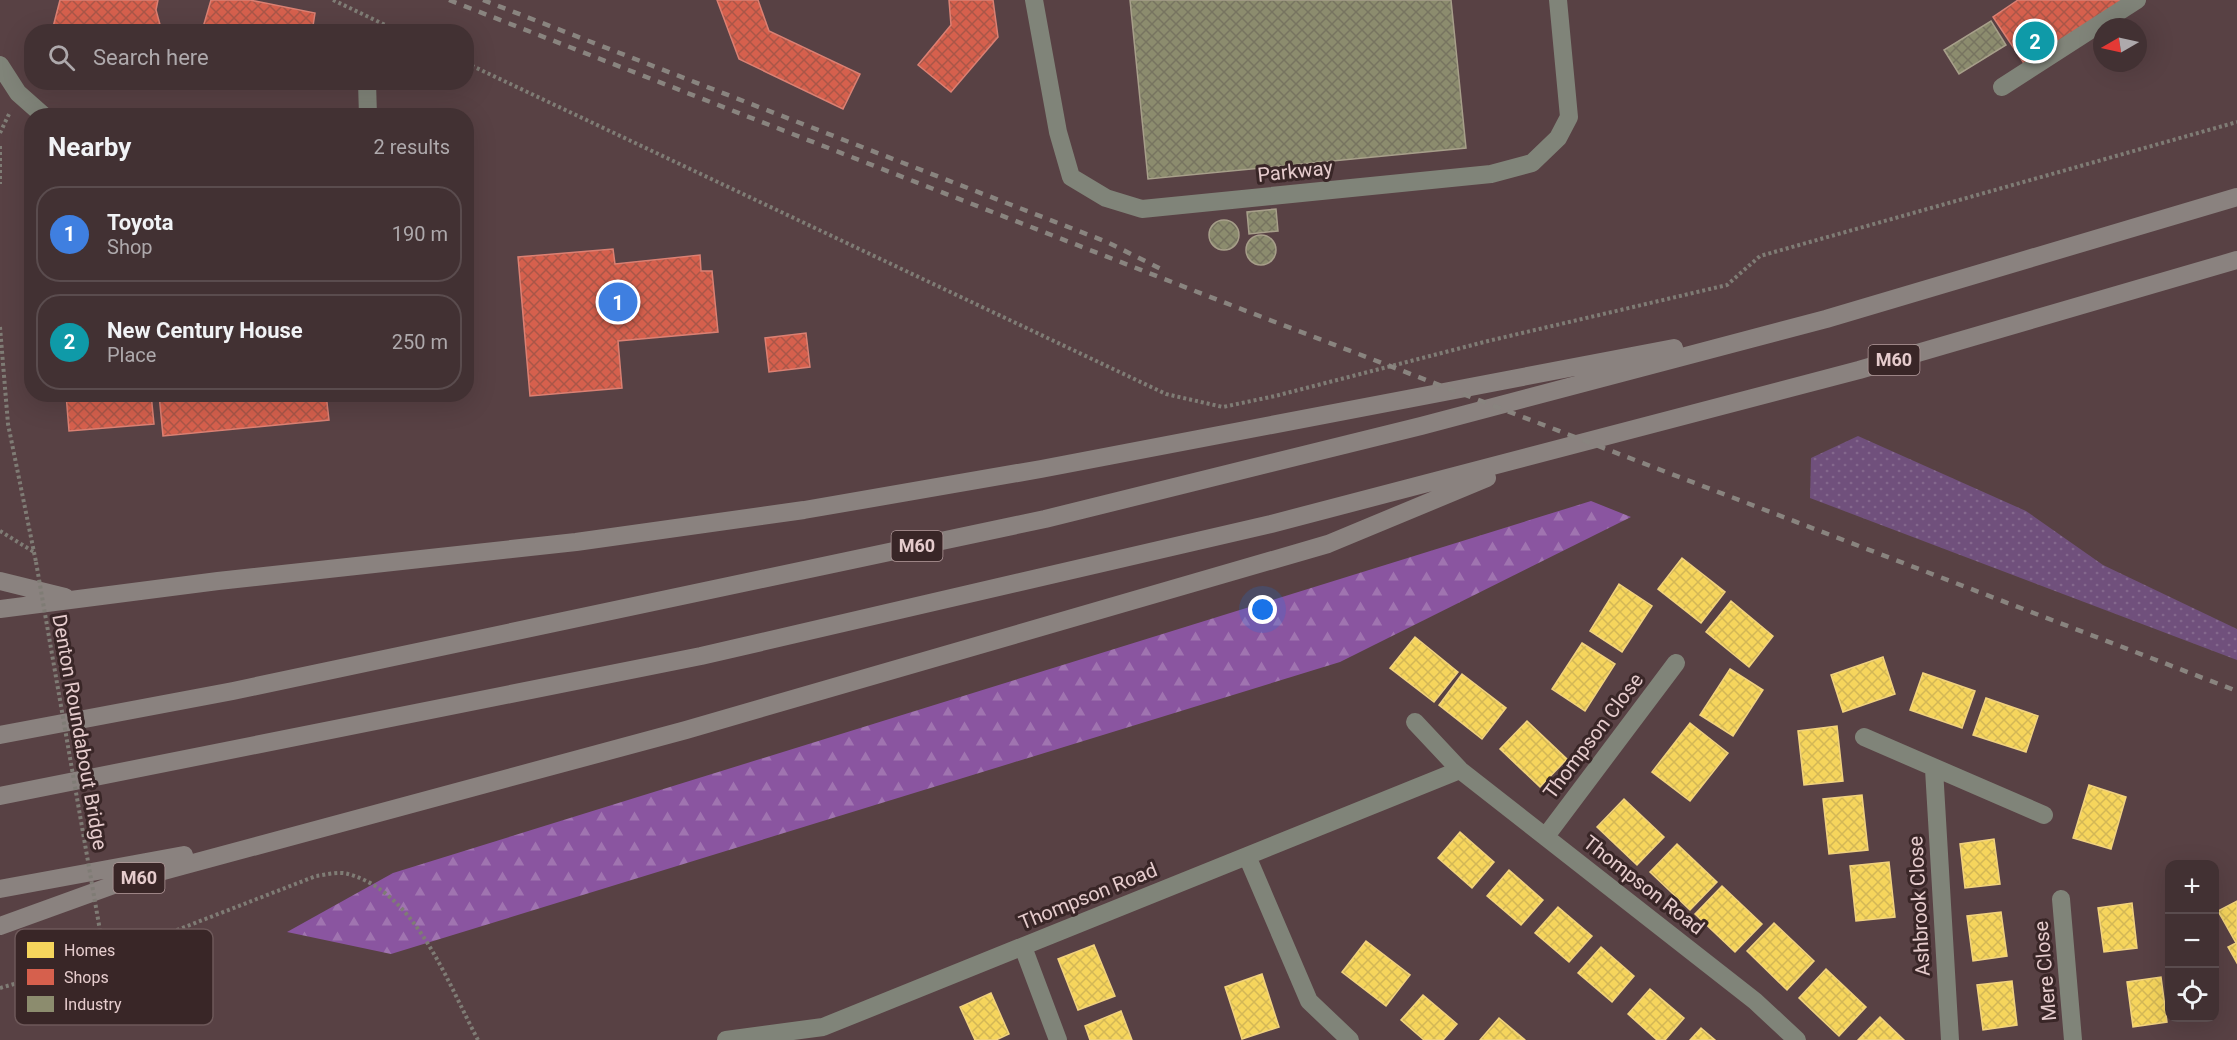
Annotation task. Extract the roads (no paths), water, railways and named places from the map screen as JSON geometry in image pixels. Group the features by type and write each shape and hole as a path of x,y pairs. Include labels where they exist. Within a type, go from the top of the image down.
{"highway":[{"name":"M60","path":"0,735 245,688 1045,519 1421,426 1826,320 2237,197"},
{"name":"M60","path":"0,796 701,656 1271,524 1550,453 1859,370 2237,260"},
{"name":"M60","path":"2,609 576,542 804,510 1041,469 1826,320"},
{"name":"M60","path":"0,926 120,883 686,730 1328,544 1550,453"},
{"name":"M60","path":"2,582 76,599"},
{"name":"M60","path":"0,889 281,838"}],"street":[{"name":"Parkway","path":"1034,0 1058,132 1071,177 1106,198 1142,209 1491,174 1532,163 1558,138 1569,117 1558,0"},
{"path":"2002,87 2137,0"},
{"path":"0,65 18,93 35,108"},
{"path":"367,90 368,108"},
{"name":"Thompson Close","path":"1546,836 1676,663"},
{"name":"Thompson Road","path":"1414,722 1460,770 1755,1001 1797,1040"},
{"path":"1864,737 2044,815"},
{"name":"Ashbrook Close","path":"1934,769 1950,1040"},
{"name":"Thompson Road","path":"726,1040 823,1027 1460,770"},
{"path":"1247,856 1309,1001 1350,1040"},
{"name":"Mere Close","path":"2061,899 2073,1040"},
{"path":"1023,947 1058,1040"}],"railway":[{"path":"449,0 1236,307 2237,691"},
{"path":"483,0 1107,242 1163,270"}],"place":[{"name":"New Century House","path":"2035,41"},
{"name":"Toyota","path":"618,302"}]}
